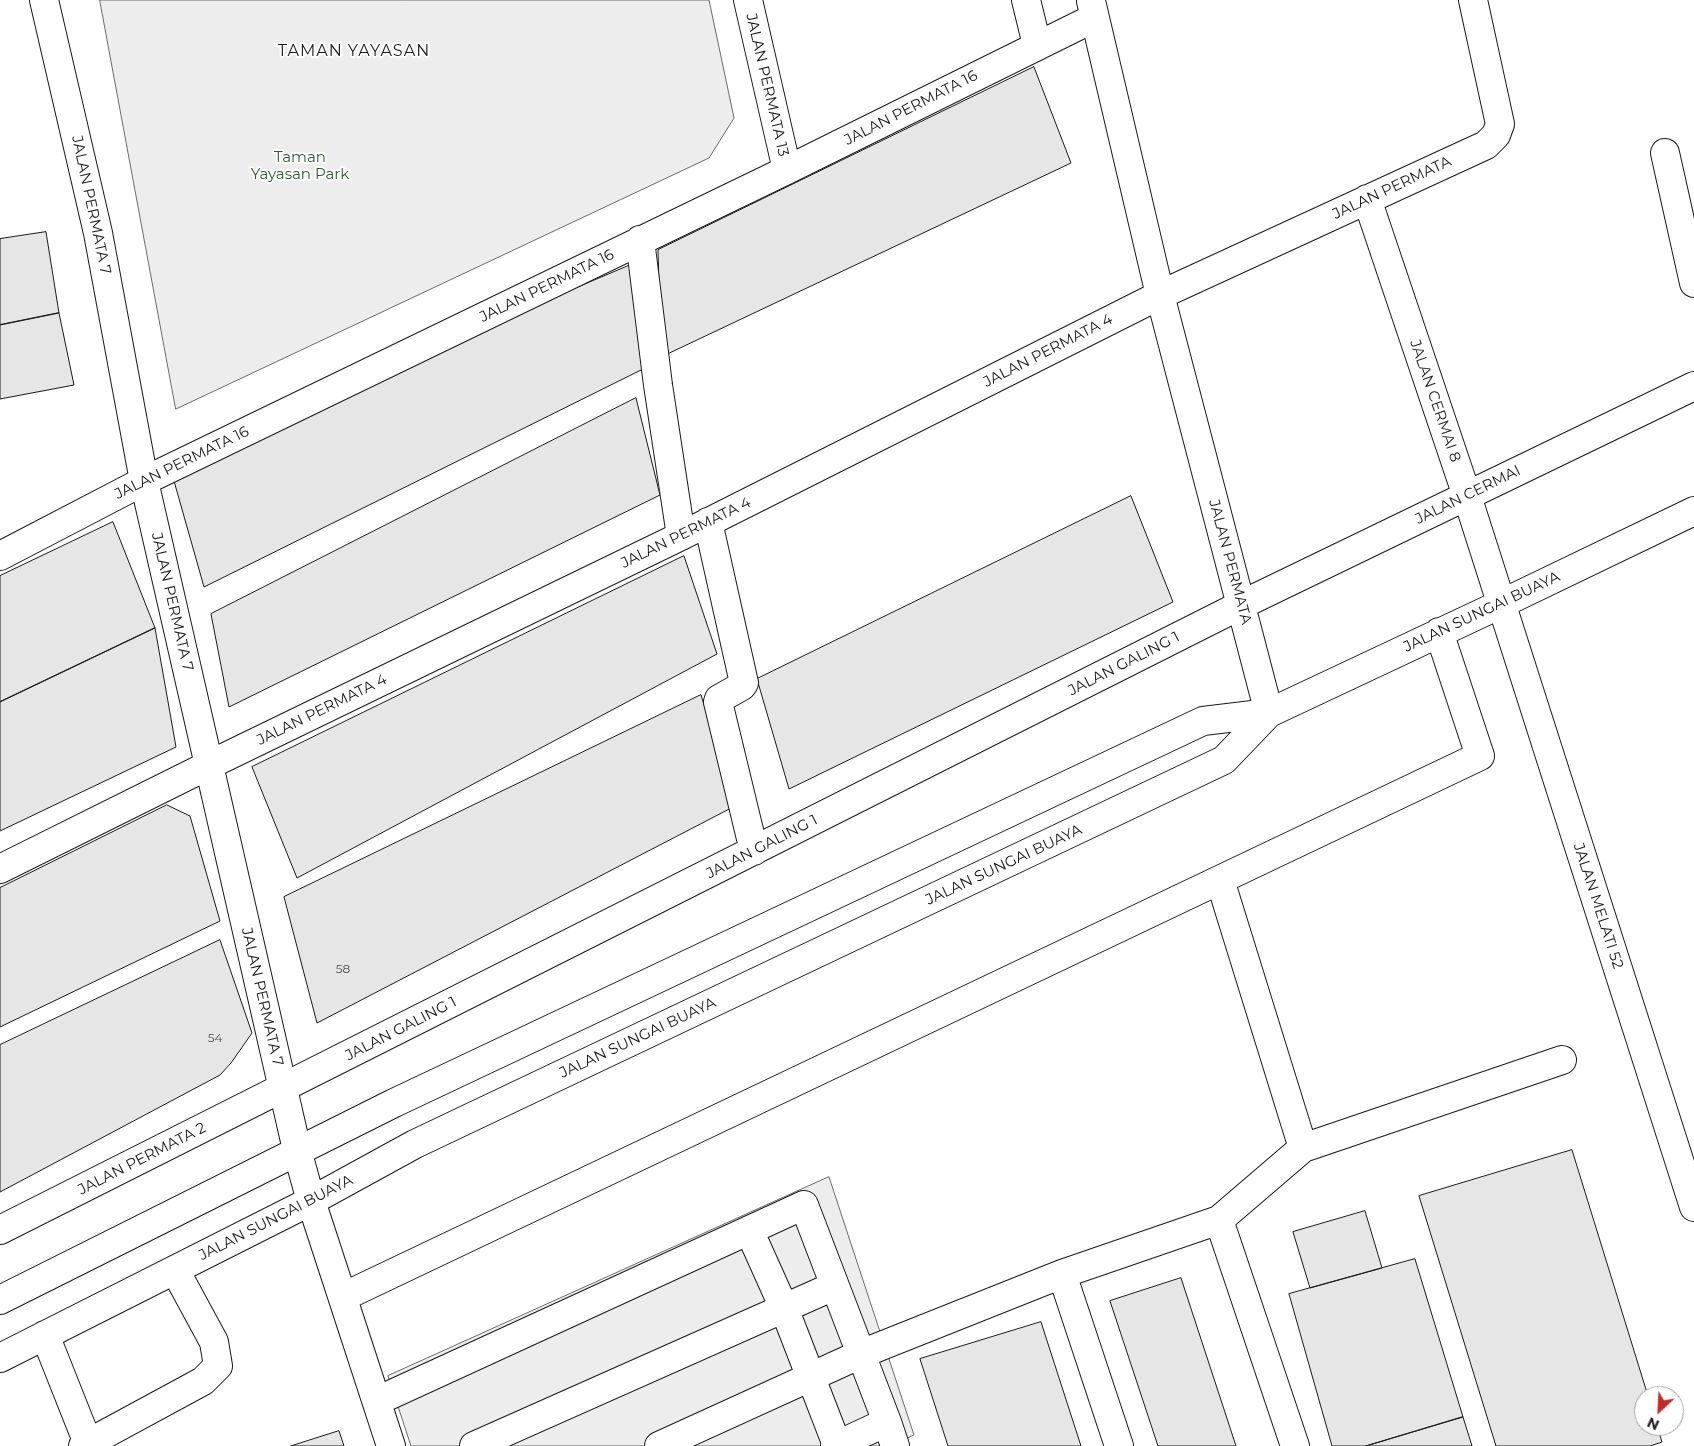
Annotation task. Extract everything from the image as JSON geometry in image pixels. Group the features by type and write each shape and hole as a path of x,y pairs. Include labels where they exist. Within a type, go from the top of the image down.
{"street":[{"name":"JALAN PERMATA 7","path":"44,0 98,233 144,481 297,1150 311,1201 391,1446"},
{"name":"JALAN PERMATA 13","path":"748,0 787,170"},
{"path":"1026,0 1037,45"},
{"name":"JALAN PERMATA","path":"1160,295 1486,145 1496,135 1500,124 1473,0"},
{"name":"JALAN PERMATA 16","path":"0,556 144,481 787,170 1037,45 1092,9"},
{"name":"JALAN PERMATA","path":"1092,9 1160,295 1269,712"},
{"path":"1665,153 1694,282"},
{"name":"JALAN CERMAI 8","path":"1367,199 1501,604"},
{"path":"640,240 658,385 682,536"},
{"name":"JALAN PERMATA 4","path":"209,765 682,536 1160,295"},
{"name":"JALAN CERMAI","path":"1242,605 1694,386"},
{"name":"JALAN SUNGAI BUAYA","path":"0,1300 297,1150 1203,722 1269,712 1501,604 1694,511"},
{"path":"708,522 744,683 719,699 718,702 754,851"},
{"name":"JALAN MELATI 52","path":"1501,604 1694,1208"},
{"name":"JALAN GALING 1","path":"284,1088 1242,605"},
{"path":"343,1297 1480,756 1439,632"},
{"name":"JALAN SUNGAI BUAYA","path":"0,1358 311,1201 415,1144 1224,760 1269,712"},
{"path":"0,869 209,765"},
{"path":"1220,880 1302,1148"},
{"path":"659,1446 860,1354 1062,1274 1219,1220 1302,1148 1562,1060"},
{"name":"JALAN PERMATA 2","path":"0,1230 284,1088"},
{"path":"377,1401 804,1205 891,1434 836,1445 784,1308 750,1230"},
{"path":"1219,1220 1295,1446"},
{"path":"45,1335 87,1445 203,1381 218,1366 214,1342 175,1270"},
{"path":"1062,1274 1119,1446"},
{"path":"474,1446 834,1286"}],"shaded area":[{"name":"Taman Yayasan Park","path":"100,0 709,0 734,118 709,158 176,409"},
{"path":"829,1177 914,1435 890,1446 411,1446 388,1376"}],"building":[{"path":"1034,67 1071,163 661,357 658,250"},
{"path":"46,232 59,313 0,325 0,239"},
{"path":"633,264 643,369 204,587 174,481 417,355"},
{"path":"59,313 74,385 0,399 0,325"},
{"path":"636,398 660,495 229,707 211,614"},
{"path":"1131,496 1173,602 789,789 757,679"},
{"path":"113,522 155,628 0,702 0,576"},
{"path":"684,556 717,654 297,878 252,767"},
{"path":"155,628 176,747 0,831 0,702"},
{"path":"701,695 735,806 317,1023 284,897"},
{"path":"167,805 190,816 220,921 0,1027 0,888"},
{"path":"220,940 252,1033 231,1063 220,1075 0,1192 0,1045"},
{"path":"1572,1150 1645,1386 1634,1386 1634,1436 1660,1436 1662,1442 1650,1446 1496,1446 1419,1196"},
{"path":"1365,1211 1382,1268 1310,1288 1293,1232"},
{"path":"1415,1259 1463,1417 1366,1446 1332,1446 1289,1294"},
{"path":"1181,1278 1236,1446 1158,1446 1110,1301"},
{"path":"1041,1322 1081,1446 948,1446 920,1359"},
{"path":"1463,1417 1472,1446 1366,1446"},
{"path":"339,1431 344,1446 291,1446"}],"district":[{"name":"TAMAN YAYASAN","path":"354,51"}]}
